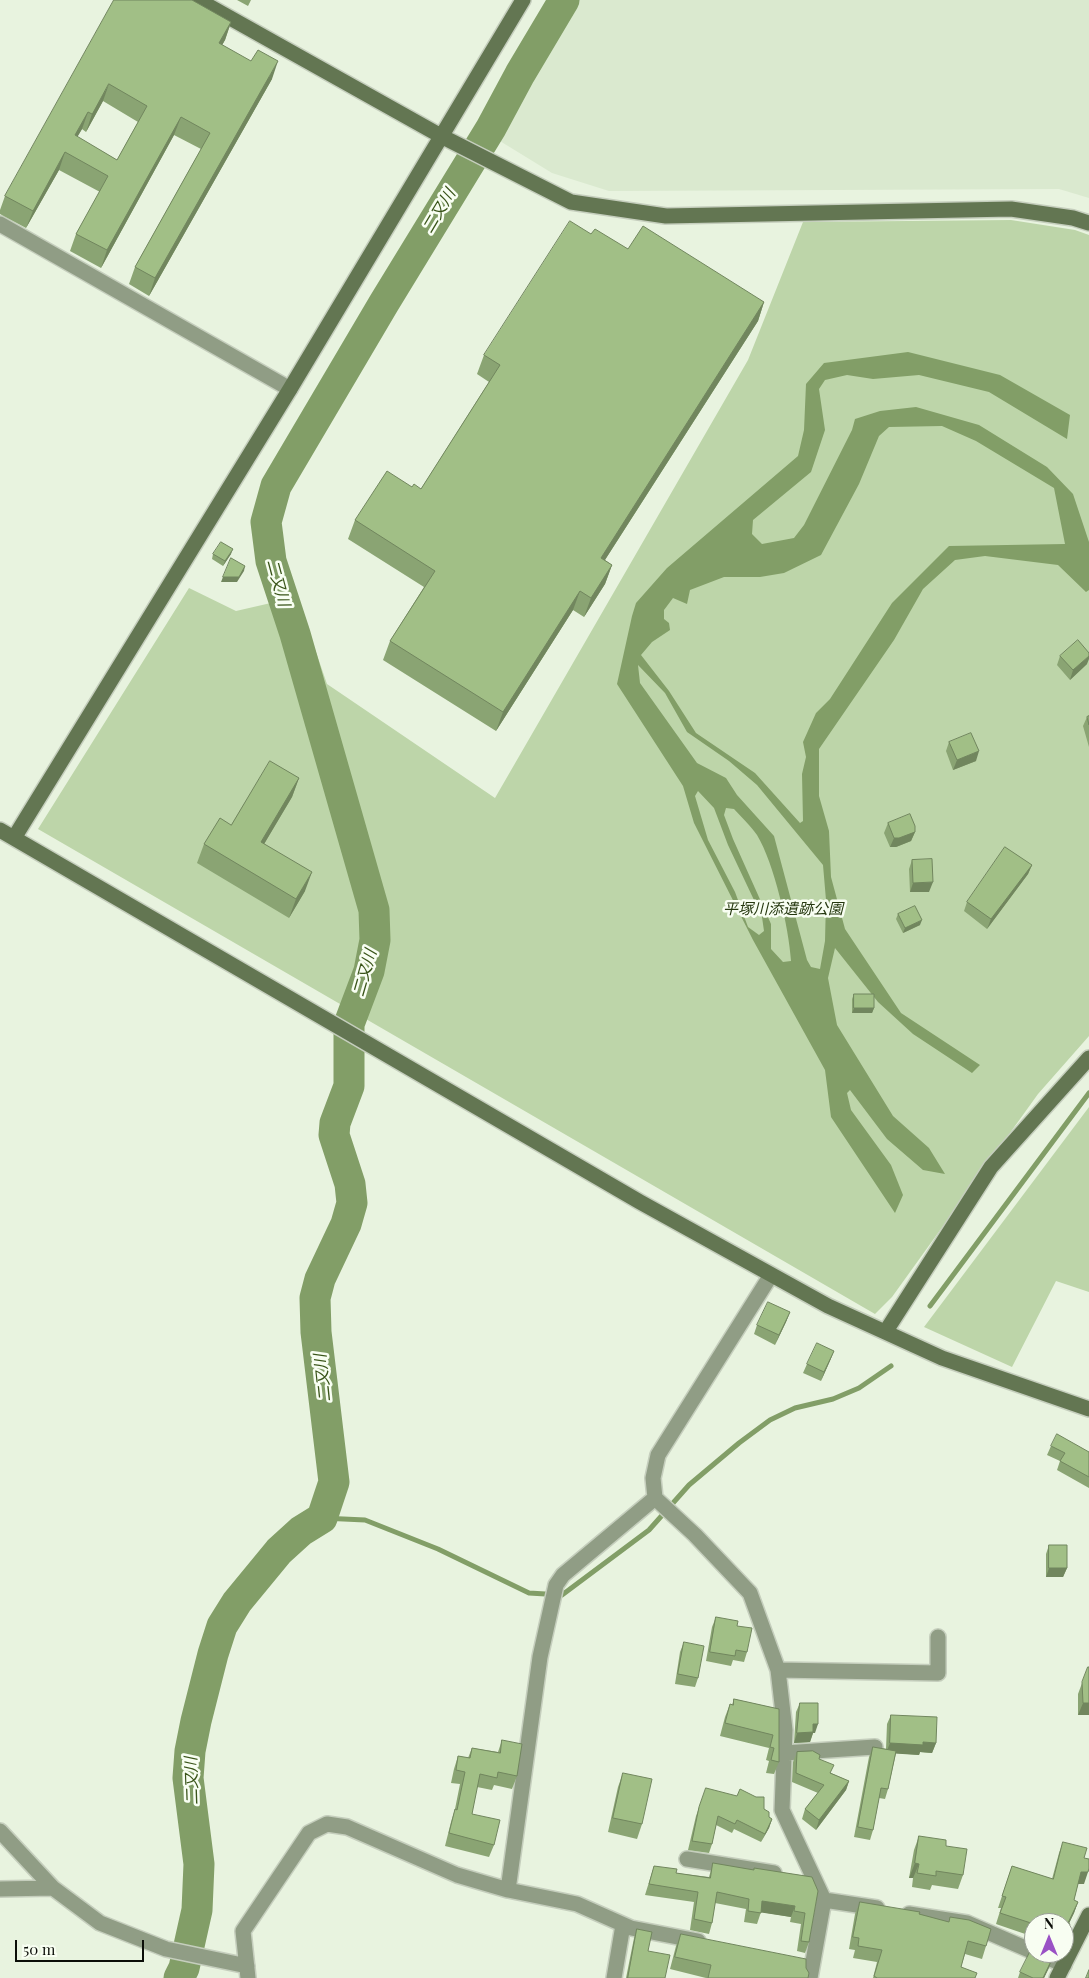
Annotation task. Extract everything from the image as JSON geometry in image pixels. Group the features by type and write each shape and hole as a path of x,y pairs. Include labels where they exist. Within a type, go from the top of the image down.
{"street":[{"path":"198,0 463,148 571,202 666,216 1011,209 1073,218 1089,224"},
{"path":"14,838 290,389 524,0"},
{"path":"0,224 290,389"},
{"path":"0,830 640,1202 828,1306 942,1358 1089,1409"},
{"path":"886,1331 991,1167 1089,1058"},
{"path":"771,1275 658,1455 653,1478 656,1498 695,1535 750,1593 778,1670 785,1730 782,1810 824,1900 811,1971 794,1960"},
{"path":"508,1890 540,1657 556,1585 562,1576 656,1498"},
{"path":"778,1670 938,1673 938,1637"},
{"path":"784,1753 875,1747"},
{"path":"0,1832 53,1888 100,1923 166,1949 248,1972 243,1931 309,1833 327,1824 347,1827 457,1875 508,1890 577,1904 631,1928 717,1945"},
{"path":"687,1859 814,1879"},
{"path":"0,1889 53,1888"},
{"path":"824,1900 967,1923 1024,1947"},
{"path":"1049,1963 1060,1971 1089,1915"},
{"path":"614,1978 623,1925"}],"shaded area":[{"path":"574,0 1089,0 1089,198 1059,189 609,191 552,173 495,138"},
{"path":"908,352 1000,375 1070,415 1067,439 989,392 919,375 873,379 847,375 825,380 819,389 825,430 811,472 753,520 752,534 762,544 794,538 804,525 852,430 855,419 880,411 916,407 979,425 1047,467 1073,494 1089,542 1089,590 1086,592 1058,565 985,556 955,560 923,589 894,640 819,749 819,796 829,831 831,877 845,929 901,1013 980,1065 972,1073 913,1034 878,1002 835,948 828,978 837,1025 893,1116 929,1148 945,1174 923,1170 887,1139 850,1090 847,1093 851,1110 891,1165 903,1195 895,1213 831,1117 825,1070 753,940 694,823 683,786 617,684 636,603 667,568 798,456 804,430 806,384 824,363","holes":["942,426 976,441 1054,488 1065,544 949,546 892,603 830,699 816,713 803,742 806,757 802,774 803,821 800,823 755,773 696,733 669,691 641,655 652,642 670,630 669,623 664,619 664,610 673,598 687,604 690,590 724,577 760,577 784,573 821,555 859,484 879,436 889,427","638,665 665,693 687,732 729,761 757,785 823,865 826,900 825,941 820,969 811,967 807,960 774,836 737,795 726,778 697,763 640,683","698,791 714,808 728,845 762,917 764,931 759,935 748,927 735,892 708,840 695,796","726,808 734,809 755,832 763,847 780,896 791,961 783,962 771,949 771,924 724,815"]}],"green space":[{"name":"平塚川添遺跡公園","path":"1011,220 1075,230 1089,235 1089,1036 1038,1094 892,1297 875,1314 38,829 189,588 236,611 297,597 327,684 495,798 748,360 803,222"},
{"path":"1089,1107 1089,1292 1056,1281 1012,1367 924,1327"}],"building":[{"path":"114,0 192,0 231,22 219,43 251,61 258,50 278,61 155,278 135,267 210,133 181,117 107,250 76,234 108,176 65,152 33,211 5,196","holes":["109,84 147,106 117,160 75,135 88,112 92,114"]},
{"path":"570,221 591,234 595,229 628,249 643,226 764,302 601,558 612,565 591,598 580,591 503,712 390,641 435,571 355,520 387,471 412,487 414,484 421,489 500,365 484,355"},
{"path":"221,542 233,549 225,561 213,554"},
{"path":"231,558 245,566 239,577 223,577"},
{"path":"1078,640 1089,653 1089,656 1073,670 1060,656"},
{"path":"971,733 979,751 957,760 949,742"},
{"path":"270,761 299,778 261,842 312,872 296,899 204,844 220,818 231,825"},
{"path":"910,814 915,826 915,832 894,838 888,823"},
{"path":"1005,847 1032,865 991,919 967,902"},
{"path":"932,859 933,882 913,883 912,860"},
{"path":"915,906 922,920 905,928 898,914"},
{"path":"854,994 874,994 874,1008 854,1008"},
{"path":"768,1302 790,1312 779,1335 757,1325"},
{"path":"817,1343 834,1351 824,1372 807,1364"},
{"path":"1057,1434 1089,1452 1089,1477 1060,1461 1065,1453 1051,1446"},
{"path":"1049,1545 1067,1545 1067,1568 1049,1568"},
{"path":"716,1617 738,1621 737,1626 752,1628 747,1652 736,1650 735,1656 710,1652"},
{"path":"684,1642 704,1646 698,1678 678,1674"},
{"path":"1088,1667 1089,1703 1083,1703 1082,1682"},
{"path":"734,1699 779,1709 779,1762 771,1760 774,1748 770,1747 773,1735 725,1723 730,1704 733,1705"},
{"path":"800,1703 818,1703 818,1724 813,1724 813,1732 797,1733"},
{"path":"891,1715 937,1717 936,1743 923,1742 923,1745 890,1743"},
{"path":"502,1740 522,1744 517,1776 498,1772 497,1778 480,1774 472,1814 500,1820 494,1845 449,1833 455,1809 457,1810 465,1772 456,1770 458,1756 470,1758 472,1748 500,1753"},
{"path":"873,1747 896,1751 888,1789 881,1788 873,1830 858,1827"},
{"path":"813,1751 820,1755 819,1759 834,1765 830,1773 849,1781 819,1820 805,1809 824,1785 796,1773 797,1752"},
{"path":"623,1773 652,1779 642,1824 613,1818"},
{"path":"706,1788 737,1796 740,1789 756,1797 764,1797 764,1809 769,1812 769,1817 772,1819 765,1834 737,1820 735,1824 718,1816 712,1844 692,1841 699,1807"},
{"path":"919,1836 946,1840 946,1846 967,1849 963,1875 936,1871 936,1876 917,1873 919,1864 915,1863"},
{"path":"1063,1842 1087,1848 1084,1858 1089,1859 1089,1868 1088,1872 1081,1872 1074,1900 1078,1902 1073,1913 1024,1913 1024,1921 1000,1913 1006,1897 1002,1896 1012,1866 1053,1879"},
{"path":"713,1863 812,1877 818,1891 809,1942 801,1941 805,1913 794,1911 795,1906 762,1901 761,1913 748,1911 749,1899 717,1892 712,1923 694,1919 698,1892 649,1884 654,1866 677,1869 676,1873 710,1878"},
{"path":"860,1902 920,1912 919,1914 949,1922 950,1917 969,1920 991,1929 986,1946 968,1941 961,1967 977,1973 975,1978 877,1978 874,1976 882,1950 858,1946 859,1938 853,1937"},
{"path":"637,1929 652,1932 648,1951 670,1955 665,1978 628,1978"},
{"path":"681,1934 806,1959 806,1968 809,1973 808,1978 708,1978 711,1965 675,1957"},
{"path":"1024,1963 1050,1963 1043,1978 1033,1978 1020,1972"}],"waterway":[{"name":"二又川","path":"179,1978 184,1968 197,1910 199,1864 188,1778 190,1751 213,1654 222,1626 237,1602 279,1551 301,1531 322,1518 334,1482 316,1332 315,1298 320,1279 346,1224 352,1203 350,1184 334,1135 335,1123 349,1086 349,1024 369,971 375,940 374,910 295,634 271,561 266,522 276,486 384,303 491,128 520,74 564,0"},
{"path":"930,1306 1089,1093"},
{"path":"322,1518 365,1520 438,1549 529,1593 562,1595 649,1530 689,1485 770,1420 795,1408 833,1399 859,1388 891,1366"}]}
